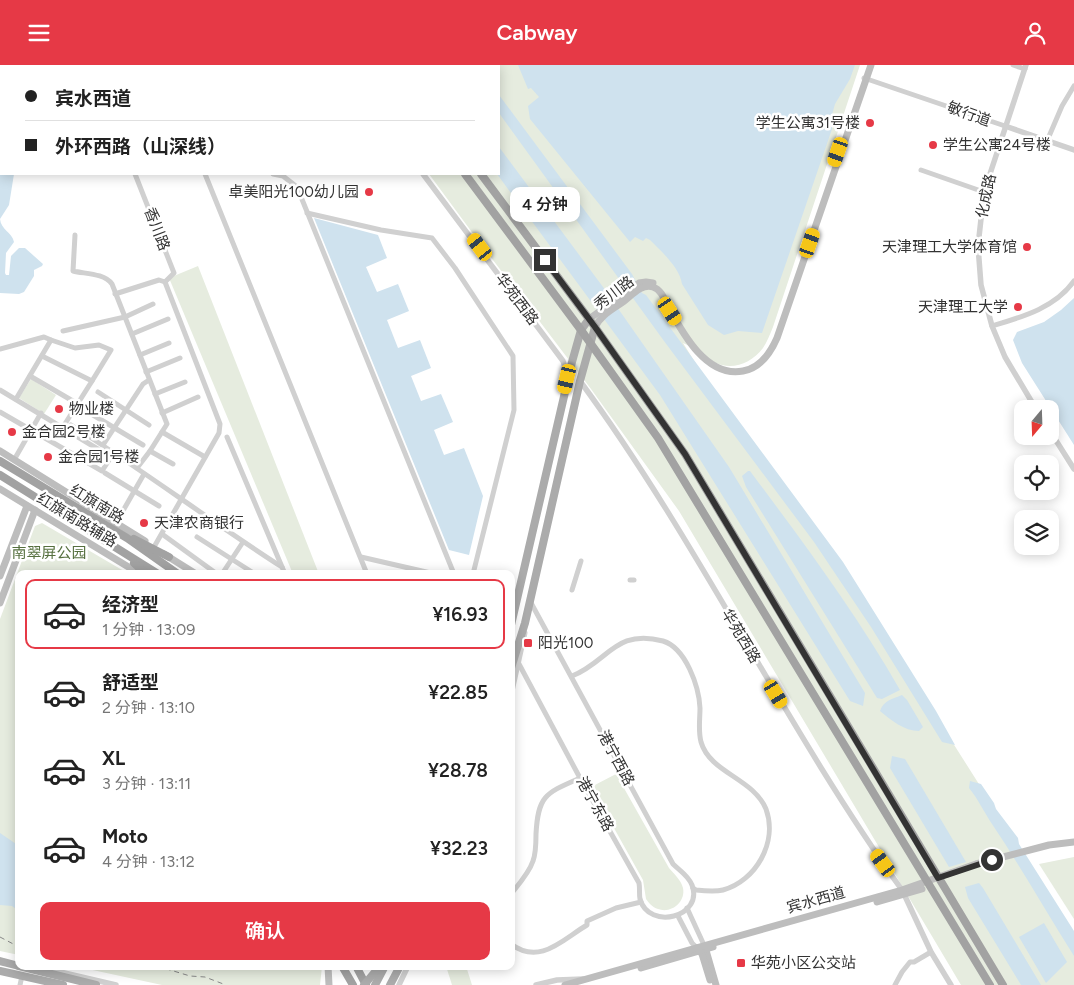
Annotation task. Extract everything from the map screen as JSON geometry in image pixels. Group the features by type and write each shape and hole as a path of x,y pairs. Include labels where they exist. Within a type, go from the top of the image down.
{"highway":[{"path":"466,175 581,329 658,438 990,985"},
{"path":"483,175 595,327 668,429 694,469 1003,985"},
{"name":"红旗南路","path":"0,461 127,538 172,570"},
{"name":"红旗南路","path":"0,475 151,570"},
{"path":"127,538 134,539 168,557"},
{"path":"117,549 141,570"},
{"path":"344,970 353,985"},
{"path":"358,970 365,985"}],"main road":[{"name":"秀川路","path":"515,593 581,329 589,319 600,315 641,286 653,287 660,292 686,335 704,359 713,366 726,371 738,372 751,368 763,361 771,351 777,338 870,65"},
{"name":"秀川路","path":"515,656 526,623 580,381 600,315"},
{"path":"572,362 577,352 581,352 583,356 583,369"},
{"name":"红旗南路辅路","path":"0,451 189,570"},
{"name":"红旗南路辅路","path":"0,489 133,570"},
{"path":"0,577 27,506"},
{"path":"0,603 35,510"},
{"name":"宾水西道","path":"1029,853 1049,845 1074,842"},
{"name":"宾水西道","path":"565,985 903,892 1008,858 1074,847"},
{"path":"698,949 700,955 706,958"},
{"path":"698,949 706,958 716,985"},
{"name":"宾水西道","path":"581,985 698,949"},
{"path":"706,958 711,985"},
{"path":"37,970 96,985"},
{"path":"365,985 377,970"},
{"path":"375,985 383,970"},
{"path":"380,985 389,970"},
{"path":"390,985 398,970"},
{"path":"0,971 63,985"}],"street":[{"path":"1014,65 1025,67"},
{"name":"化成路","path":"1025,67 984,192 978,246 978,265 992,326 1005,357 1031,400"},
{"name":"敏行道","path":"865,78 1074,150"},
{"path":"1047,141 1062,106 1074,86"},
{"path":"921,170 984,192"},
{"name":"香川路","path":"135,175 174,273 164,282"},
{"path":"205,175 365,570"},
{"path":"278,175 283,176 297,187 452,570"},
{"name":"华苑西路","path":"425,175 564,360 572,362"},
{"name":"华苑西路","path":"425,175 563,361 567,370 567,379"},
{"path":"307,213 381,231 432,238 455,268 513,356 514,410 474,570"},
{"path":"75,235 73,271 108,279 116,294 167,424 137,468"},
{"path":"116,294 159,280 164,282 220,424 219,433 154,547"},
{"path":"992,326 1042,309 1055,300 1074,281"},
{"path":"62,331 125,317 153,304"},
{"path":"132,335 168,319"},
{"path":"0,349 44,337 75,348 99,345 111,350 64,427"},
{"path":"16,399 51,340"},
{"path":"140,355 169,343"},
{"path":"42,356 92,381"},
{"path":"146,372 180,358"},
{"path":"30,376 78,404"},
{"path":"103,445 143,384 149,380"},
{"name":"华苑西路","path":"580,381 619,435 650,483 814,758 863,836 903,892 931,952 951,985"},
{"path":"155,394 185,382"},
{"path":"0,399 2,391 111,457 102,471 0,412"},
{"path":"98,392 149,425"},
{"path":"162,413 198,397"},
{"path":"83,409 143,445"},
{"path":"14,460 41,413"},
{"path":"71,425 282,567"},
{"path":"162,432 205,457"},
{"path":"228,437 283,570"},
{"path":"1059,445 1074,469"},
{"path":"150,451 173,464"},
{"path":"105,473 159,506"},
{"path":"116,523 144,474"},
{"path":"162,534 212,570"},
{"path":"197,537 249,570"},
{"path":"225,570 243,542"},
{"path":"360,557 417,570"},
{"path":"572,590 581,561"},
{"name":"港宁西路","path":"530,600 673,864 687,876 693,888"},
{"path":"515,680 526,623"},
{"path":"515,947 536,953 546,951 555,947 586,925 587,921 616,908 642,902 645,908 658,916 666,918 683,912 692,899 693,888 696,890 722,890 746,877 763,858 768,837 766,809 756,793 711,759 702,744 699,729 700,707 690,668 680,653 666,642 646,638 625,641 602,656 584,672 572,676"},
{"name":"港宁东路","path":"519,663 580,778 639,883 642,902"},
{"path":"515,888 534,859 539,806 557,788 580,778"},
{"path":"683,912 698,949"},
{"path":"683,912 692,943 698,949"},
{"path":"895,985 902,972 910,963 931,952"},
{"path":"50,970 116,985"},
{"path":"399,985 406,970"},
{"path":"20,985 22,976"},
{"path":"536,985 557,980 587,979"},
{"path":"46,982 55,985"}],"green space":[{"path":"500,65 860,65 773,327 763,348 747,362 727,366 714,362 683,343 735,426 828,546 1074,934 1074,985 961,985 679,511 591,389 430,175 500,175"},
{"path":"198,266 317,570 291,570 169,278"},
{"path":"31,379 56,395 44,414 19,398"},
{"name":"南翠屏公园","path":"42,523 122,570 18,570 35,526"},
{"name":"南翠屏公园","path":"15,579 15,954 0,951 0,619"},
{"path":"616,774 669,868 682,885 683,893 680,902 668,910 652,906 646,899 643,880 591,787"},
{"path":"1074,857 1074,919 1039,864"},
{"path":"93,970 322,970 320,985 162,985"},
{"path":"447,970 467,970 472,985 452,985"}],"water":[{"path":"518,65 855,65 850,79 835,104 832,115 832,129 762,333 738,331 724,335 708,325 682,284 681,278 674,266 650,240 646,238 643,241 635,237 630,242 530,119 528,106 539,97 531,88 528,89"},
{"path":"500,96 632,274 642,293 646,295 843,562 936,711 955,745 942,742 871,627 814,542 664,341 500,114"},
{"path":"500,148 603,287 729,467 865,693 863,706 850,701 660,395 498,175 500,175"},
{"path":"0,175 14,175 9,205 0,219"},
{"path":"314,218 378,235 387,258 366,267 377,292 398,284 409,311 387,320 398,348 420,340 431,368 411,376 421,401 441,394 453,422 434,430 444,455 464,448 483,496 469,555 449,550"},
{"path":"0,219 2,226 14,242 6,253 6,275 9,275 11,256 19,248 25,248 43,264 34,270 34,276 24,292 19,294 0,293"},
{"path":"1074,298 1074,445 1059,421 1059,400 1045,400 1022,363 1013,340 1017,332 1044,322"},
{"path":"750,471 790,524 828,578 900,690 882,699 877,698 746,487 742,476"},
{"path":"902,695 923,727 919,731 903,727 880,711 886,702"},
{"path":"892,756 905,759 966,862 949,867 890,768"},
{"path":"970,781 981,784 996,809 1018,838 1019,844 1074,931 1074,956 969,788"},
{"path":"0,833 15,843 15,908 0,905"},
{"path":"979,883 1041,985 1021,985 968,898 965,887"},
{"path":"1044,923 1067,962 1046,983 1019,937"}],"railway":[{"path":"0,937 15,945"},
{"path":"170,970 190,976 205,977 226,985"}],"place":[{"name":"学生公寓31号楼","path":"870,123"},
{"name":"学生公寓24号楼","path":"933,145"},
{"name":"卓美阳光100幼儿园","path":"369,192"},
{"name":"天津理工大学体育馆","path":"1027,247"},
{"name":"天津理工大学","path":"1018,307"},
{"name":"物业楼","path":"59,409"},
{"name":"金合园2号楼","path":"12,432"},
{"name":"金合园1号楼","path":"48,457"},
{"name":"天津农商银行","path":"144,523"},
{"name":"阳光100","path":"528,643"},
{"name":"华苑小区公交站","path":"741,963"}],"route":[{"path":"545,260 685,454 938,878 992,860"}]}
